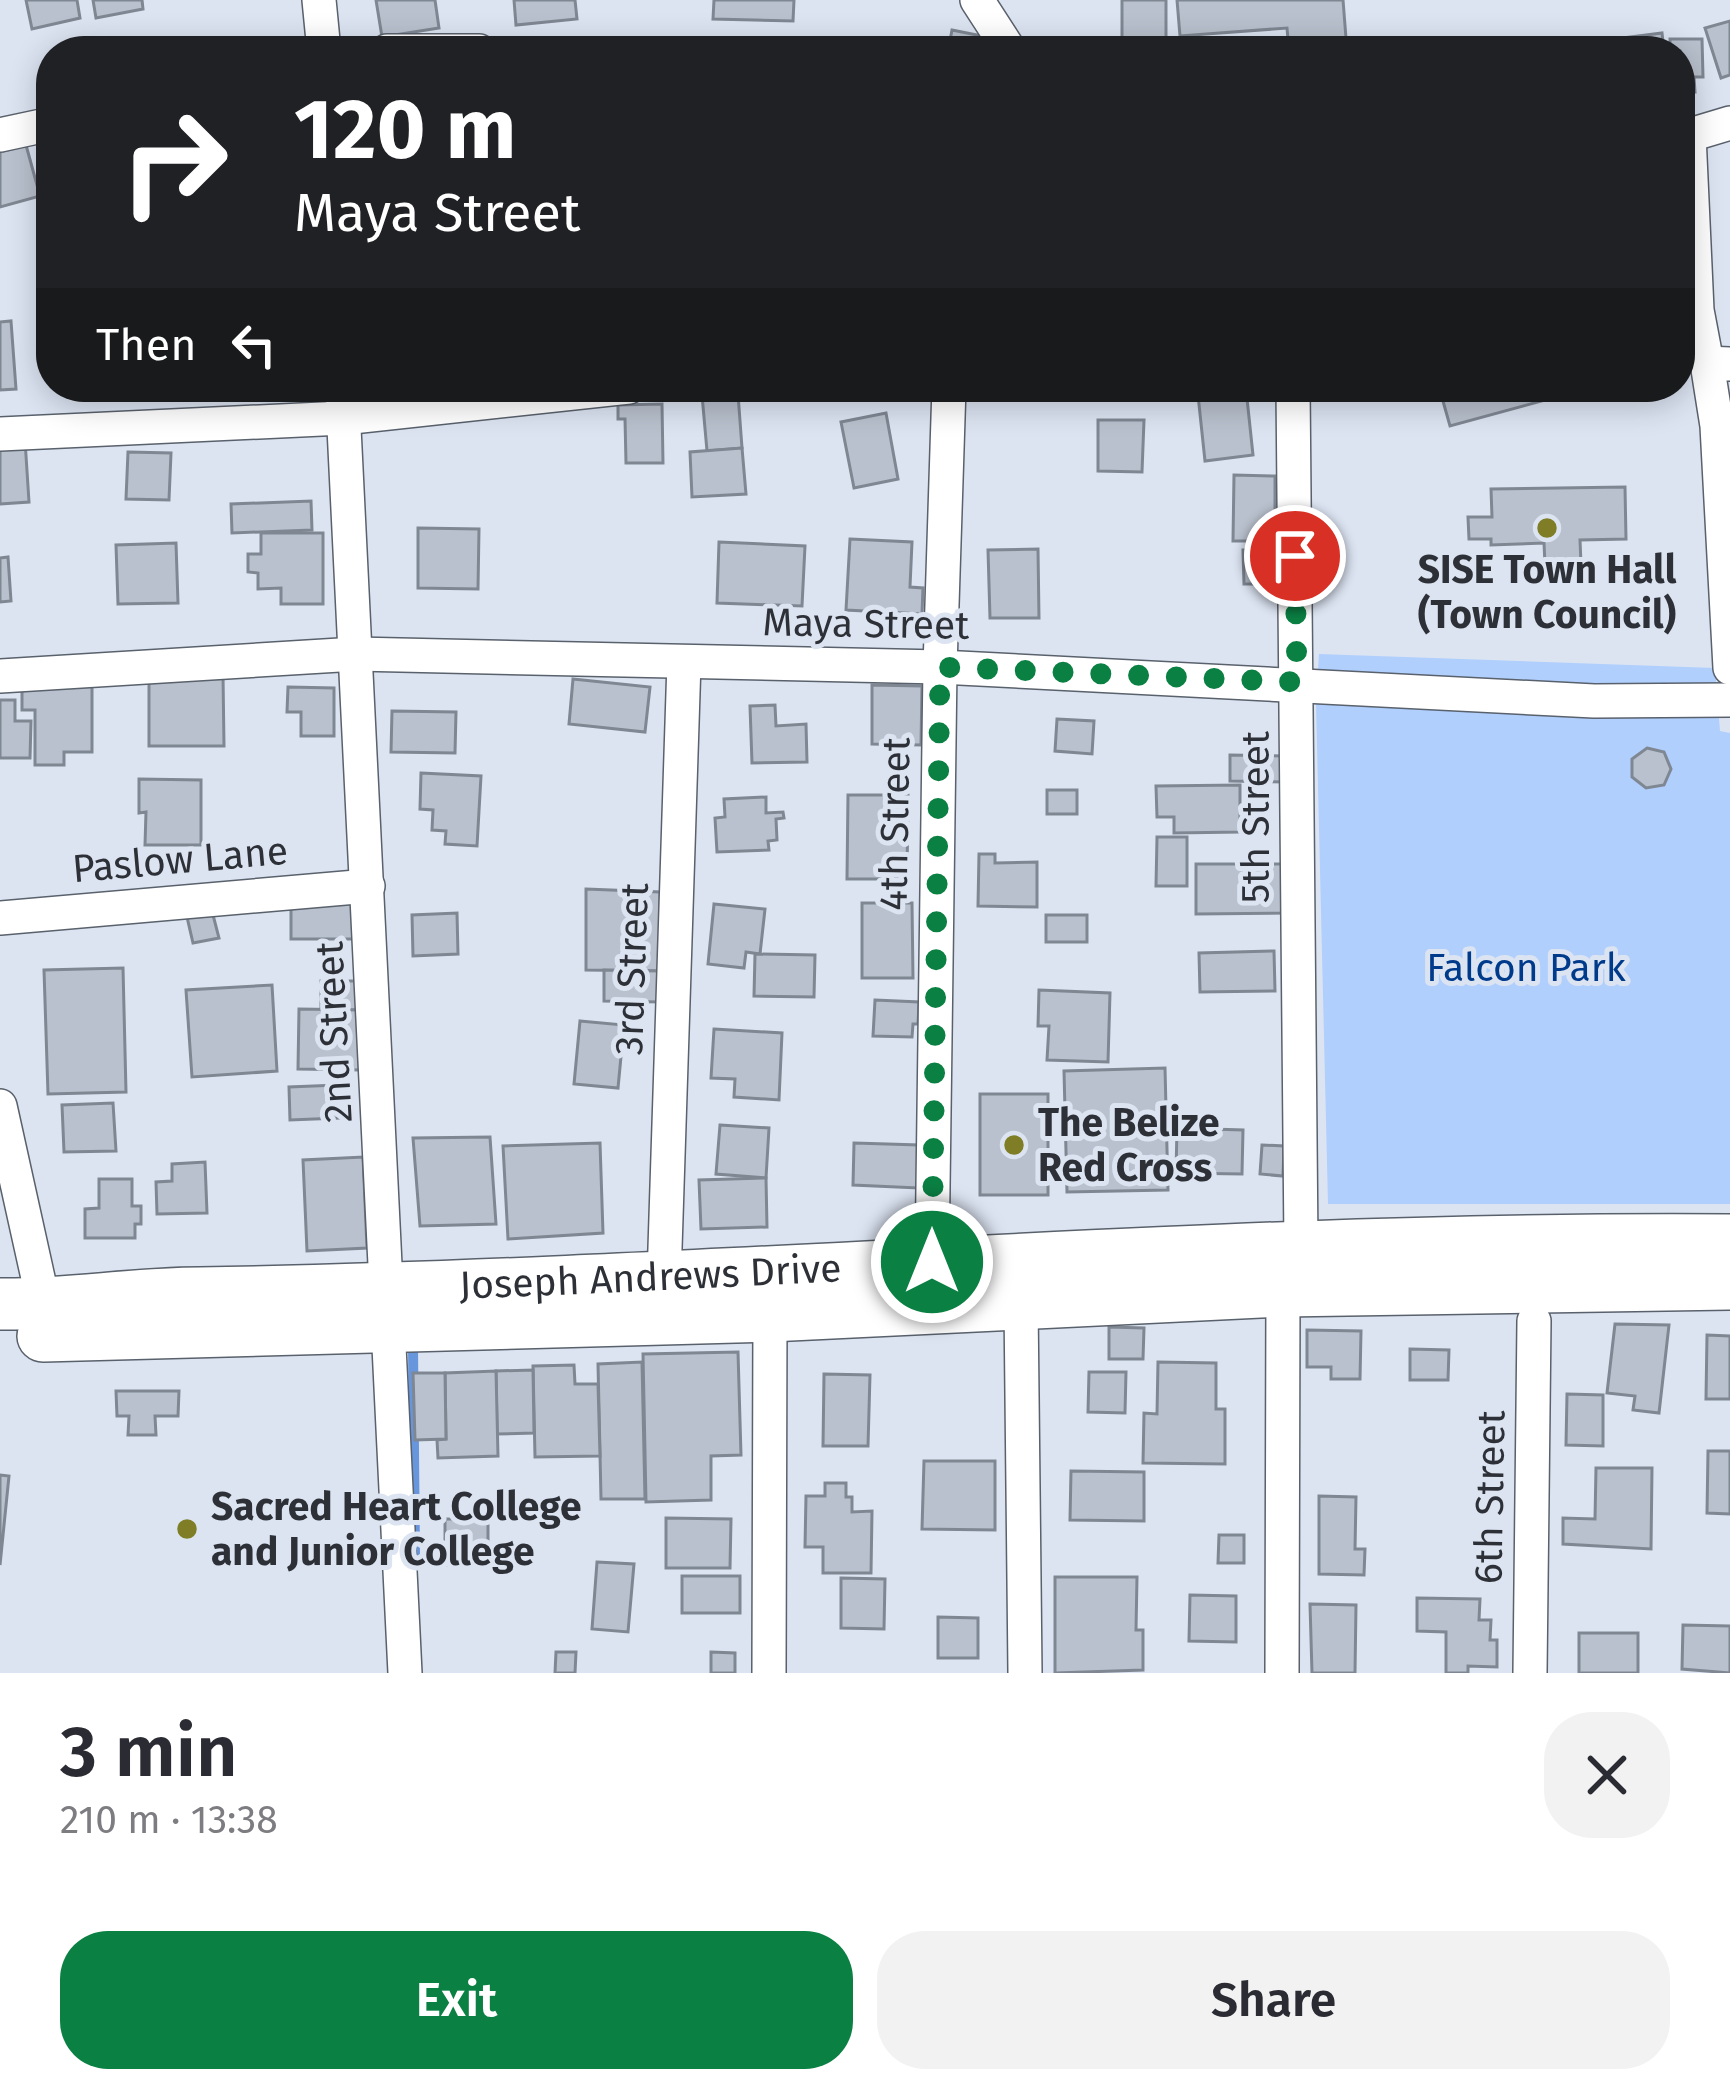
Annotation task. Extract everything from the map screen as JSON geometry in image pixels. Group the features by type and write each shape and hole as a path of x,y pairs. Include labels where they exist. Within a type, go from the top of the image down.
{"highway":[{"name":"Joseph Andrews Drive","path":"22,1304 162,1293 388,1309 770,1316 1021,1303 1292,1268 1730,1240"},
{"name":"Joseph Andrews Drive","path":"0,1336 388,1309 664,1279 932,1262 1292,1268 1730,1284"}],"street":[{"path":"319,0 323,36"},
{"path":"977,0 1000,36"},
{"path":"1695,133 1730,122"},
{"path":"0,135 36,127"},
{"path":"1695,281 1697,310 1719,364 1717,426 1730,668"},
{"name":"4th Street","path":"932,1262 949,402"},
{"name":"5th Street","path":"1282,1673 1292,1268 1297,682 1293,402"},
{"path":"0,434 342,403"},
{"name":"2nd Street","path":"342,403 405,1673"},
{"name":"Maya Street","path":"0,676 356,654 940,667 1594,701 1730,700"},
{"name":"3rd Street","path":"664,1279 684,662"},
{"name":"Paslow Lane","path":"0,918 368,886"},
{"path":"0,1106 22,1304"},
{"path":"1021,1303 1025,1673"},
{"path":"769,1673 770,1316"},
{"name":"6th Street","path":"1530,1673 1534,1322"}],"green space":[{"name":"Falcon Park","path":"1319,654 1715,668 1720,731 1730,733 1730,1204 1328,1204 1316,703"}],"building":[{"path":"26,0 77,0 80,18 32,29"},
{"path":"93,0 142,0 143,9 96,18"},
{"path":"376,0 435,0 439,28 382,36"},
{"path":"514,0 575,0 577,19 516,25"},
{"path":"714,0 794,0 793,21 713,19"},
{"path":"1122,0 1166,0 1166,36 1122,36"},
{"path":"1177,0 1343,0 1346,36 1288,36 1287,28 1180,36"},
{"path":"1730,21 1730,75 1721,78 1705,28"},
{"path":"952,30 982,36 951,36"},
{"path":"1695,39 1702,39 1703,77 1695,77"},
{"path":"26,145 36,197 0,207 0,152"},
{"path":"11,321 16,389 0,390 0,322"},
{"path":"703,402 739,402 742,448 707,451"},
{"path":"1199,402 1247,402 1253,455 1205,461"},
{"path":"1443,402 1538,402 1450,426"},
{"path":"662,404 663,463 626,463 625,419 618,419 618,405"},
{"path":"886,413 898,479 854,488 841,422"},
{"path":"1098,420 1144,420 1142,472 1098,471"},
{"path":"25,440 29,502 0,504 0,442"},
{"path":"742,448 746,494 692,497 690,452"},
{"path":"128,452 171,453 169,500 126,499"},
{"path":"1234,475 1275,476 1275,541 1233,541"},
{"name":"SISE Town Hall (Town Council)","path":"1625,487 1626,539 1580,540 1581,564 1545,565 1544,543 1491,545 1491,539 1469,539 1468,517 1492,517 1491,489"},
{"path":"311,501 312,530 232,533 231,504"},
{"path":"418,528 479,529 478,589 418,588"},
{"path":"261,533 323,533 323,604 281,604 281,588 258,589 258,573 248,572 248,554 261,554"},
{"path":"850,539 912,542 910,587 923,588 922,614 846,610"},
{"path":"719,542 805,546 802,606 717,603"},
{"path":"176,543 178,603 118,604 116,545"},
{"path":"1038,549 1039,618 990,618 988,550"},
{"path":"1243,550 1275,550 1276,584 1244,584"},
{"path":"8,557 11,601 0,602 0,558"},
{"path":"149,675 223,675 224,746 149,746"},
{"path":"573,679 650,687 645,732 569,724"},
{"path":"22,680 92,680 92,752 64,752 64,765 35,765 35,710 22,710"},
{"path":"872,685 922,686 921,745 872,744"},
{"path":"288,687 334,688 334,736 301,736 301,712 287,712"},
{"path":"0,700 15,700 15,721 31,721 30,758 0,758"},
{"path":"775,705 776,726 806,724 807,762 752,763 750,706"},
{"path":"392,711 456,712 455,753 391,752"},
{"path":"1057,719 1094,721 1092,754 1055,751"},
{"path":"1647,748 1664,752 1671,769 1664,785 1646,788 1632,777 1632,759"},
{"path":"1230,755 1288,756 1288,782 1230,781"},
{"path":"421,773 481,776 477,846 445,844 446,831 432,830 433,810 420,809"},
{"path":"139,779 201,780 201,845 145,845 146,812 139,813"},
{"path":"1240,785 1240,832 1174,833 1174,817 1157,817 1156,786"},
{"path":"1047,790 1077,790 1077,814 1047,814"},
{"path":"848,795 908,795 907,879 847,879"},
{"path":"766,797 766,813 783,812 784,818 776,819 777,840 768,841 769,850 717,852 715,818 725,817 724,799"},
{"path":"1157,837 1187,837 1187,886 1156,886"},
{"path":"979,854 995,854 995,863 1037,862 1037,907 978,906"},
{"path":"1196,864 1285,864 1285,913 1196,914"},
{"path":"586,889 660,892 660,971 586,970"},
{"path":"291,900 354,900 353,939 291,939"},
{"path":"862,903 912,903 913,978 862,978"},
{"path":"714,904 765,909 760,954 746,952 744,968 708,964"},
{"path":"212,911 219,938 193,943 187,917"},
{"path":"457,913 458,954 413,956 412,915"},
{"path":"1046,915 1087,915 1087,942 1046,942"},
{"path":"1274,951 1275,991 1200,992 1199,953"},
{"path":"755,954 815,955 814,997 754,996"},
{"path":"123,968 126,1092 48,1094 44,970"},
{"path":"604,970 660,971 660,1002 604,1001"},
{"path":"321,981 361,981 361,1010 321,1010"},
{"path":"272,985 277,1071 192,1077 186,990"},
{"path":"1039,990 1110,993 1108,1062 1047,1060 1049,1026 1038,1026"},
{"path":"875,1000 919,1002 912,1037 873,1036"},
{"path":"299,1009 361,1010 360,1070 298,1069"},
{"path":"580,1021 624,1025 618,1088 574,1084"},
{"path":"714,1029 782,1033 779,1100 734,1097 735,1079 711,1078"},
{"path":"1165,1068 1168,1190 1067,1192 1064,1071"},
{"path":"338,1085 339,1118 290,1120 289,1087"},
{"name":"The Belize Red Cross","path":"980,1094 1048,1094 1048,1195 980,1195"},
{"path":"113,1103 116,1151 64,1152 62,1105"},
{"path":"720,1125 769,1128 766,1178 716,1174"},
{"path":"1177,1128 1243,1130 1242,1174 1176,1173"},
{"path":"490,1137 496,1224 420,1226 413,1138"},
{"path":"600,1143 603,1233 508,1239 503,1146"},
{"path":"854,1143 919,1145 918,1188 853,1185"},
{"path":"1262,1145 1284,1146 1283,1176 1260,1174"},
{"path":"363,1157 367,1248 307,1251 303,1160"},
{"path":"205,1162 207,1213 157,1214 156,1182 172,1181 172,1164"},
{"path":"766,1178 767,1227 701,1229 699,1180"},
{"path":"99,1179 132,1179 132,1206 141,1206 135,1238 85,1238 85,1209 99,1208"},
{"path":"1615,1324 1669,1325 1659,1413 1633,1410 1635,1396 1607,1393"},
{"path":"1109,1327 1144,1328 1143,1359 1109,1359"},
{"path":"1307,1330 1361,1331 1360,1379 1331,1379 1331,1367 1307,1367"},
{"path":"1707,1335 1730,1336 1730,1399 1706,1399"},
{"path":"1410,1349 1449,1350 1448,1380 1410,1380"},
{"path":"738,1352 741,1455 711,1456 711,1500 646,1502 643,1354"},
{"path":"642,1362 645,1499 601,1499 598,1364"},
{"path":"1158,1362 1216,1363 1216,1409 1225,1409 1225,1464 1143,1463 1144,1413 1157,1414"},
{"path":"574,1365 575,1384 598,1384 600,1456 535,1457 533,1366"},
{"path":"533,1370 534,1433 497,1434 496,1371"},
{"path":"496,1371 498,1456 438,1458 437,1440 446,1439 445,1373"},
{"path":"1089,1372 1126,1372 1125,1413 1088,1412"},
{"path":"413,1373 445,1373 446,1439 415,1440"},
{"path":"824,1374 870,1375 868,1446 823,1446"},
{"path":"116,1391 179,1391 178,1416 155,1416 156,1435 128,1435 129,1416 117,1416"},
{"path":"1567,1394 1603,1395 1603,1446 1566,1445"},
{"path":"1708,1451 1730,1451 1730,1514 1707,1513"},
{"path":"924,1461 995,1461 995,1530 922,1529"},
{"path":"1596,1468 1652,1468 1651,1549 1563,1544 1563,1518 1595,1519"},
{"path":"1071,1471 1144,1472 1144,1521 1070,1520"},
{"path":"0,1475 9,1476 0,1565"},
{"path":"825,1483 846,1483 852,1512 872,1511 871,1573 823,1573 823,1547 805,1547 806,1496 825,1496"},
{"path":"1319,1496 1356,1497 1355,1549 1365,1549 1364,1575 1319,1574"},
{"path":"666,1518 731,1519 730,1568 666,1568"},
{"path":"445,1519 488,1519 488,1548 471,1548 472,1565 445,1565"},
{"path":"1219,1535 1244,1535 1244,1563 1218,1563"},
{"path":"597,1562 634,1564 628,1632 592,1629"},
{"path":"682,1576 740,1576 740,1613 682,1613"},
{"path":"1055,1577 1137,1577 1136,1630 1143,1630 1143,1670 1055,1673"},
{"path":"841,1578 885,1579 884,1629 841,1628"},
{"path":"1190,1595 1236,1596 1236,1642 1189,1641"},
{"path":"1417,1598 1480,1599 1479,1620 1491,1620 1490,1640 1497,1640 1497,1667 1468,1666 1468,1673 1446,1673 1446,1632 1417,1631"},
{"path":"1310,1604 1356,1605 1355,1673 1312,1673"},
{"path":"938,1617 978,1618 978,1658 938,1658"},
{"path":"1683,1625 1730,1626 1730,1673 1682,1669"},
{"path":"1579,1633 1638,1633 1638,1673 1579,1673"},
{"path":"556,1652 576,1652 575,1673 555,1673"},
{"path":"711,1652 735,1653 735,1673 711,1673"}],"waterway":[{"path":"413,1345 415,1556"}],"place":[{"name":"SISE Town Hall (Town Council)","path":"1547,528"},
{"name":"The Belize Red Cross","path":"1014,1145"},
{"name":"Sacred Heart College and Junior College","path":"187,1529"}],"route":[{"path":"932,1262 940,667 1297,682 1295,556"}]}
